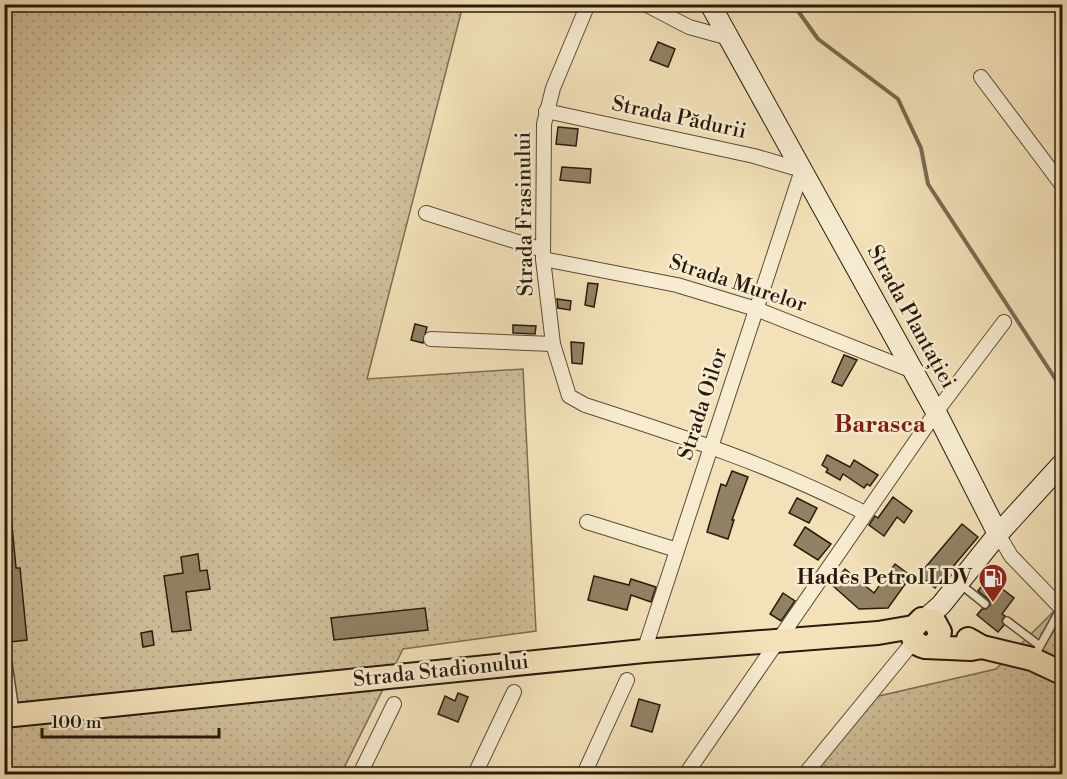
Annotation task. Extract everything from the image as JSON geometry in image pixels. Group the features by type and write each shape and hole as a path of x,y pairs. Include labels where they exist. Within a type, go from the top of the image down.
{"main road":[{"name":"Strada Plantației","path":"710,4 936,412 998,534"},
{"path":"926,629 958,582 1062,464"},
{"name":"Strada Stadionului","path":"10,716 644,651 926,629 982,647 1036,652 1062,673"}],"street":[{"name":"Strada Frasinului","path":"588,4 572,36 546,111 543,255 553,344 564,386 573,400 711,445 793,477 865,513"},
{"path":"645,4 689,27 729,38"},
{"path":"981,77 1062,185"},
{"name":"Strada Pădurii","path":"546,111 754,156 802,170"},
{"name":"Strada Oilor","path":"644,651 802,170"},
{"name":"Strada Murelor","path":"426,213 543,255 652,279 756,309 913,371"},
{"path":"686,774 936,412 1004,322"},
{"path":"431,339 553,344"},
{"path":"588,522 677,550"},
{"name":"Strada Plantației","path":"998,534 1011,556 1062,609"},
{"path":"805,774 926,629"},
{"path":"584,774 627,680"},
{"path":"475,774 514,692"},
{"path":"360,774 393,704"}],"lane":[{"path":"958,582 985,604"},
{"path":"1007,621 1036,652 1062,609"},
{"path":"4,637 10,716"}],"shaded area":[{"path":"5,5 463,5 367,379 523,369 536,631 403,649 341,774 5,774"},
{"path":"1062,603 1062,774 813,774 866,699 996,669"}],"building":[{"path":"658,42 675,49 668,67 650,60"},
{"path":"558,127 578,129 576,146 556,144"},
{"path":"562,167 591,169 590,183 560,180"},
{"path":"588,283 598,284 594,307 585,305"},
{"path":"557,299 571,301 570,310 558,308"},
{"path":"415,324 427,327 423,343 411,340"},
{"path":"513,325 536,326 535,334 513,333"},
{"path":"571,342 584,343 582,364 572,363"},
{"path":"844,355 857,360 842,386 832,382"},
{"path":"827,455 850,467 854,460 878,475 870,486 867,484 864,488 843,474 840,480 826,472 828,469 822,465"},
{"path":"732,471 748,477 732,520 734,520 728,539 707,532 721,484 726,486"},
{"path":"893,497 912,511 904,523 897,517 884,536 869,525 875,516 878,518"},
{"path":"797,498 817,508 809,523 789,513"},
{"path":"4,515 11,515 16,568 20,568 27,640 10,642 4,584"},
{"path":"962,524 978,537 935,588 919,575"},
{"path":"805,527 831,544 818,560 794,545"},
{"path":"198,554 200,571 207,570 210,589 186,592 191,630 172,632 164,576 183,573 181,557"},
{"path":"895,564 911,576 888,608 859,609 832,585 845,569 874,593"},
{"path":"594,576 629,585 631,579 656,587 651,602 631,595 627,610 588,600"},
{"path":"988,578 1014,598 1002,614 1005,616 1002,620 1004,625 998,632 977,615 990,605 989,600 978,591"},
{"path":"783,593 795,601 781,621 770,614"},
{"path":"425,608 428,630 334,640 331,618"},
{"path":"152,631 154,645 143,647 141,633"},
{"path":"458,693 468,697 458,722 438,714 445,696 455,701"},
{"path":"639,699 660,705 652,732 631,726"}],"waterway":[{"path":"793,4 818,39 898,99 921,148 928,184 1062,389"}],"place":[{"name":"Hades Petrol LDV","path":"993,604"}],"district":[{"name":"Barasca","path":"880,425"}]}
